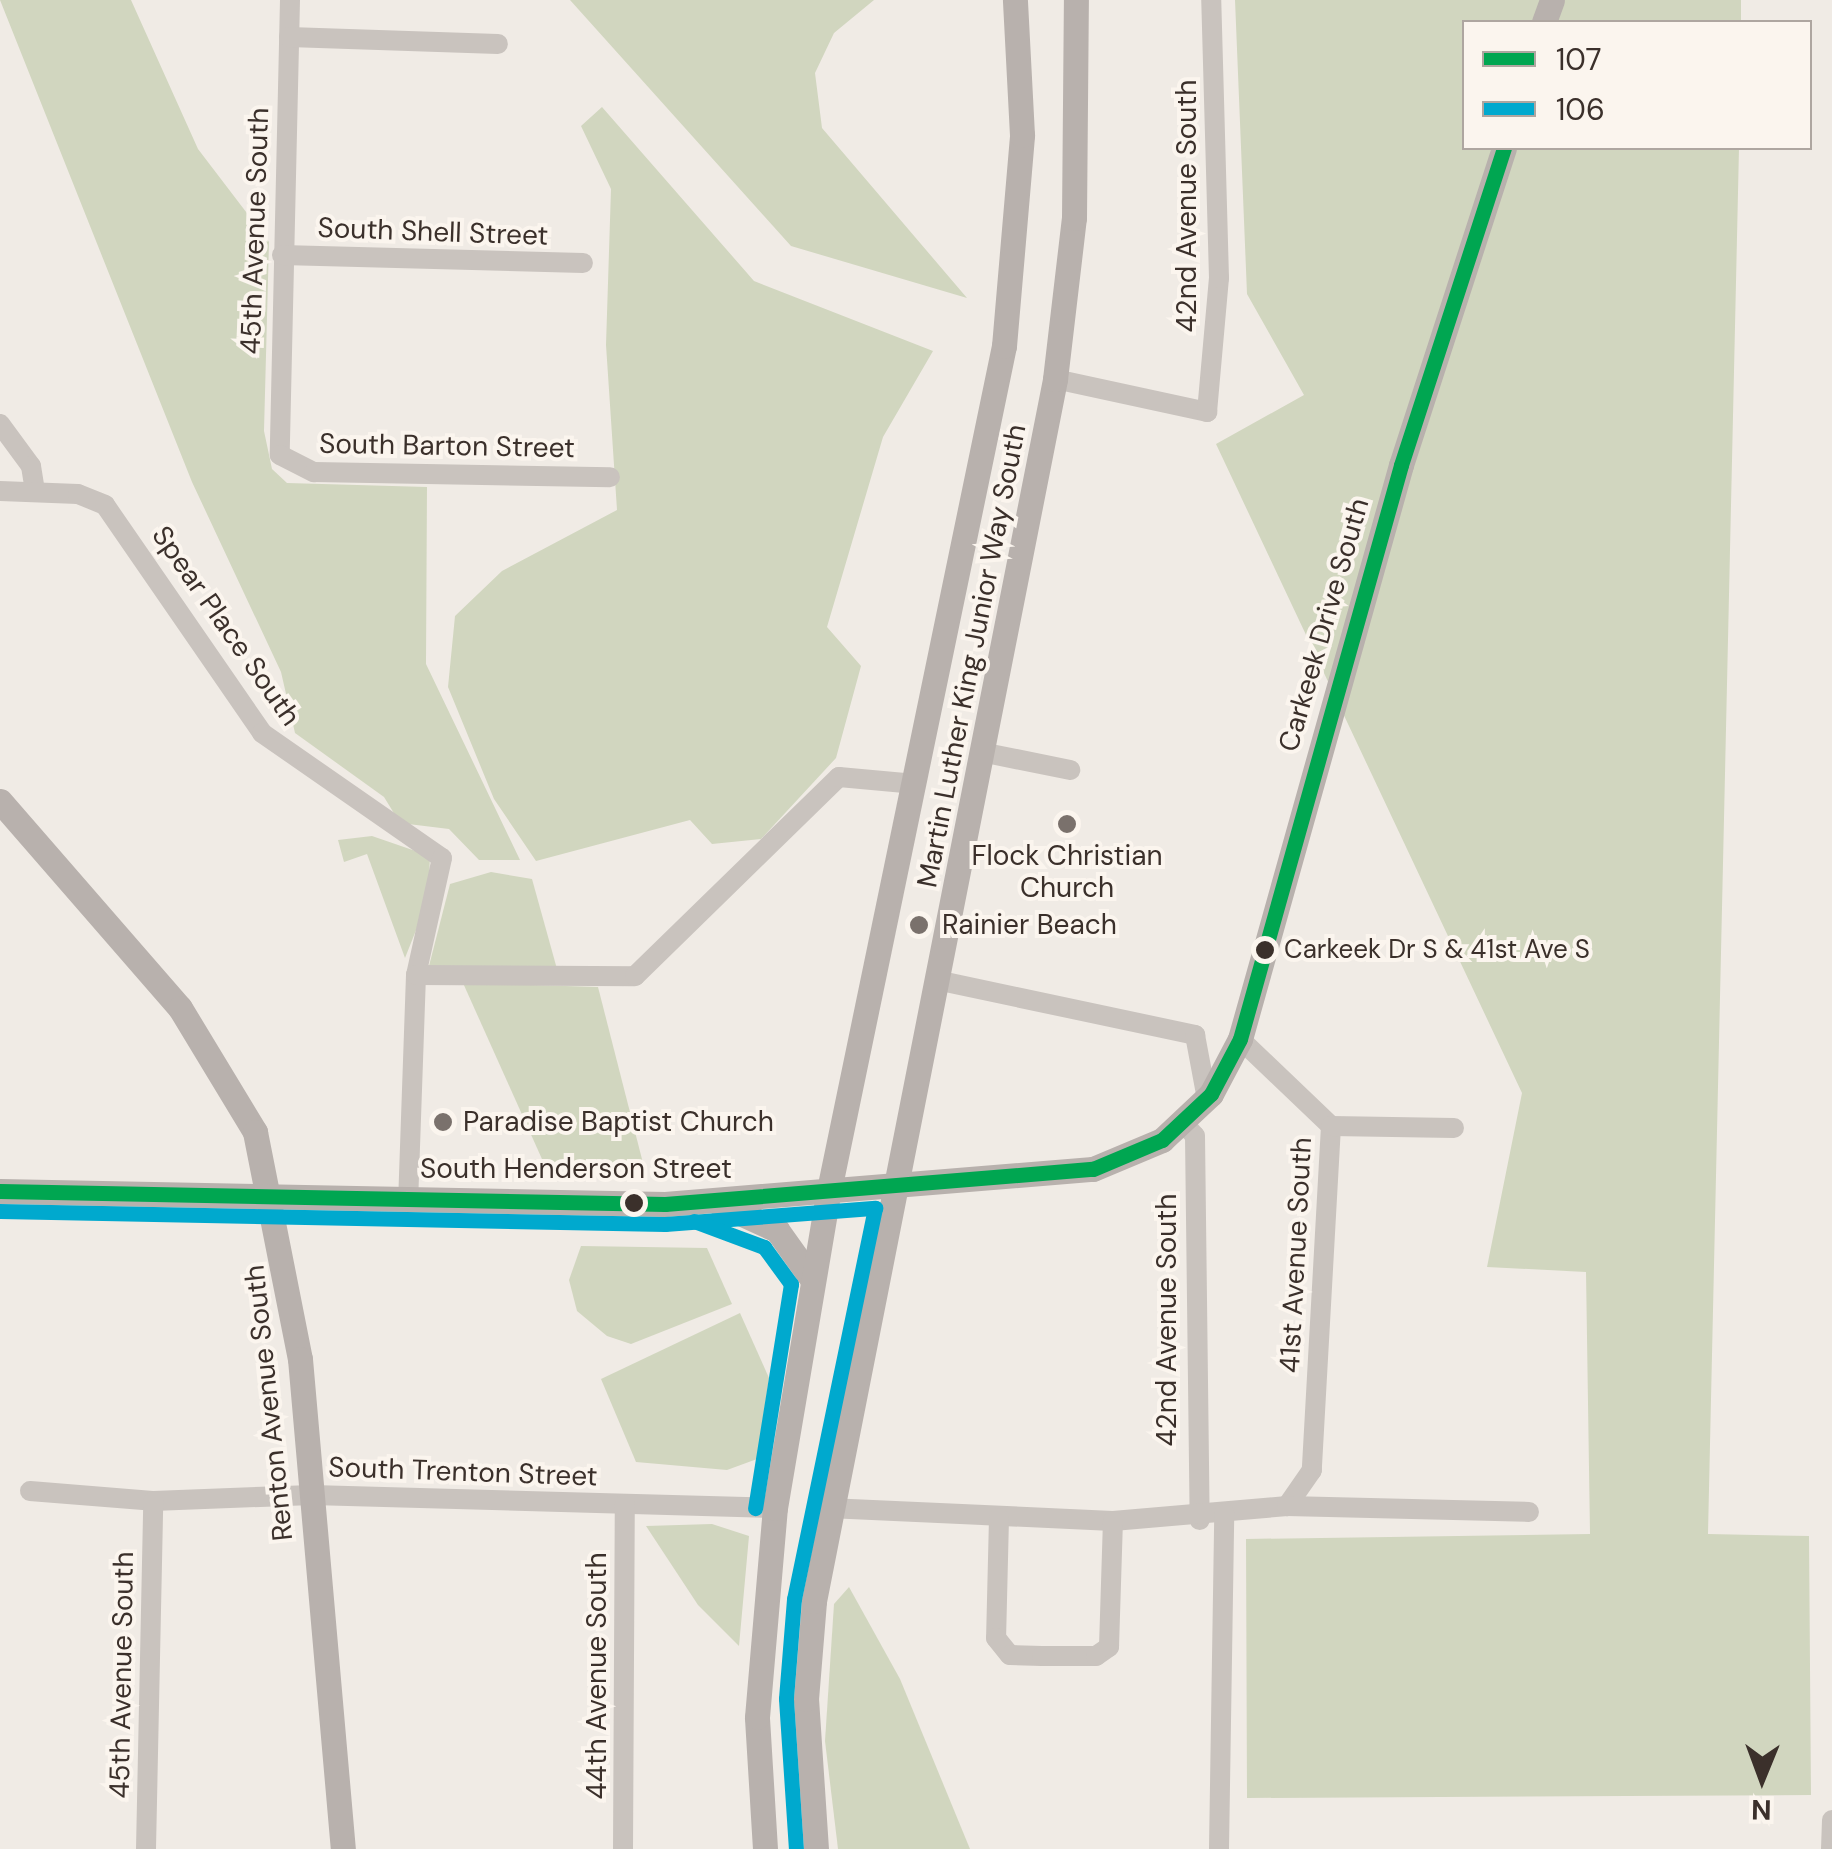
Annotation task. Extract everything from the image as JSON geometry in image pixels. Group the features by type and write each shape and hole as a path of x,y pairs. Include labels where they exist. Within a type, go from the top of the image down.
{"main road":[{"name":"Martin Luther King Junior Way South","path":"765,1849 758,1699 776,1508 812,1278 1004,346 1022,136 1015,0"},
{"name":"Martin Luther King Junior Way South","path":"816,1849 806,1699 828,1508 941,981 1054,378 1074,218 1076,0"},
{"name":"Carkeek Drive South","path":"1196,1112 1240,1039 1390,502 1503,150"},
{"name":"Renton Avenue South","path":"0,801 210,1047 238,1090 273,1196 312,1495 343,1849"},
{"name":"South Henderson Street","path":"0,1191 715,1202 1093,1169 1136,1156 1196,1112"},
{"path":"715,1202 777,1230 812,1278"}],"street":[{"name":"45th Avenue South","path":"285,463 276,428 290,0"},
{"name":"42nd Avenue South","path":"1054,378 1207,412 1219,278 1210,0"},
{"path":"289,37 498,44"},
{"name":"South Shell Street","path":"282,255 583,264"},
{"path":"0,424 31,466 35,492 0,491"},
{"name":"South Barton Street","path":"285,463 314,472 610,477"},
{"name":"Spear Place South","path":"35,492 66,493 115,514 278,750 442,858 416,975"},
{"path":"986,753 1070,770"},
{"path":"408,1200 416,975 635,976 839,778 916,784"},
{"name":"42nd Avenue South","path":"941,981 1195,1035 1200,1520"},
{"name":"41st Avenue South","path":"1240,1039 1293,1080 1331,1126 1312,1470 1287,1506"},
{"path":"1331,1126 1454,1128"},
{"name":"South Trenton Street","path":"30,1491 153,1502 312,1495 776,1508"},
{"name":"45th Avenue South","path":"146,1849 153,1502"},
{"name":"44th Avenue South","path":"623,1849 625,1504"},
{"path":"828,1508 1113,1521 1200,1520 1287,1506 1529,1512"},
{"path":"1219,1849 1224,1514"},
{"path":"998,1518 996,1638 1010,1655 1042,1656 1096,1656 1110,1646 1113,1521"},
{"path":"1831,1849 1832,1820"}],"green space":[{"path":"0,0 131,0 198,149 269,242 264,431 272,469 287,483 427,487 426,664 520,860 479,860 449,829 400,823 384,797 295,733 281,672 192,482"},
{"path":"570,0 874,0 834,33 815,73 822,128 967,298 791,246"},
{"path":"1235,0 1741,0 1741,20 1462,20 1462,150 1739,150 1708,1534 1809,1536 1811,1795 1247,1798 1246,1539 1590,1534 1586,1272 1487,1267 1522,1093 1216,444 1304,395 1247,294"},
{"path":"602,107 754,281 933,351 883,437 827,627 861,666 836,758 761,839 712,844 690,820 536,861 494,799 448,687 455,616 502,571 617,510 606,345 611,189 581,126"},
{"path":"372,836 430,856 428,900 405,958 367,854 344,862 338,840"},
{"path":"491,872 532,879 557,969 429,966 450,884"},
{"path":"463,983 598,987 644,1167 546,1168"},
{"path":"581,1246 707,1248 732,1304 631,1344 607,1336 577,1311 569,1280"},
{"path":"740,1313 769,1378 757,1459 727,1470 636,1462 601,1379"},
{"path":"712,1524 749,1536 739,1646 698,1605 646,1526"},
{"path":"849,1587 900,1679 970,1849 838,1849 825,1741 834,1604"}],"transit line":[{"name":"107","path":"0,1191 665,1204 1093,1169 1162,1140 1211,1094 1240,1039 1401,465 1503,150"},
{"name":"106","path":"0,1211 665,1224 875,1208 794,1599 786,1699 796,1849"},
{"name":"106","path":"694,1221 764,1247 791,1284 755,1508"}],"place":[{"name":"Flock Christian Church","path":"1067,824"},
{"name":"Rainier Beach","path":"919,925"},
{"name":"Carkeek Dr S & 41st Ave S","path":"1265,950"},
{"name":"Paradise Baptist Church","path":"443,1122"}]}
